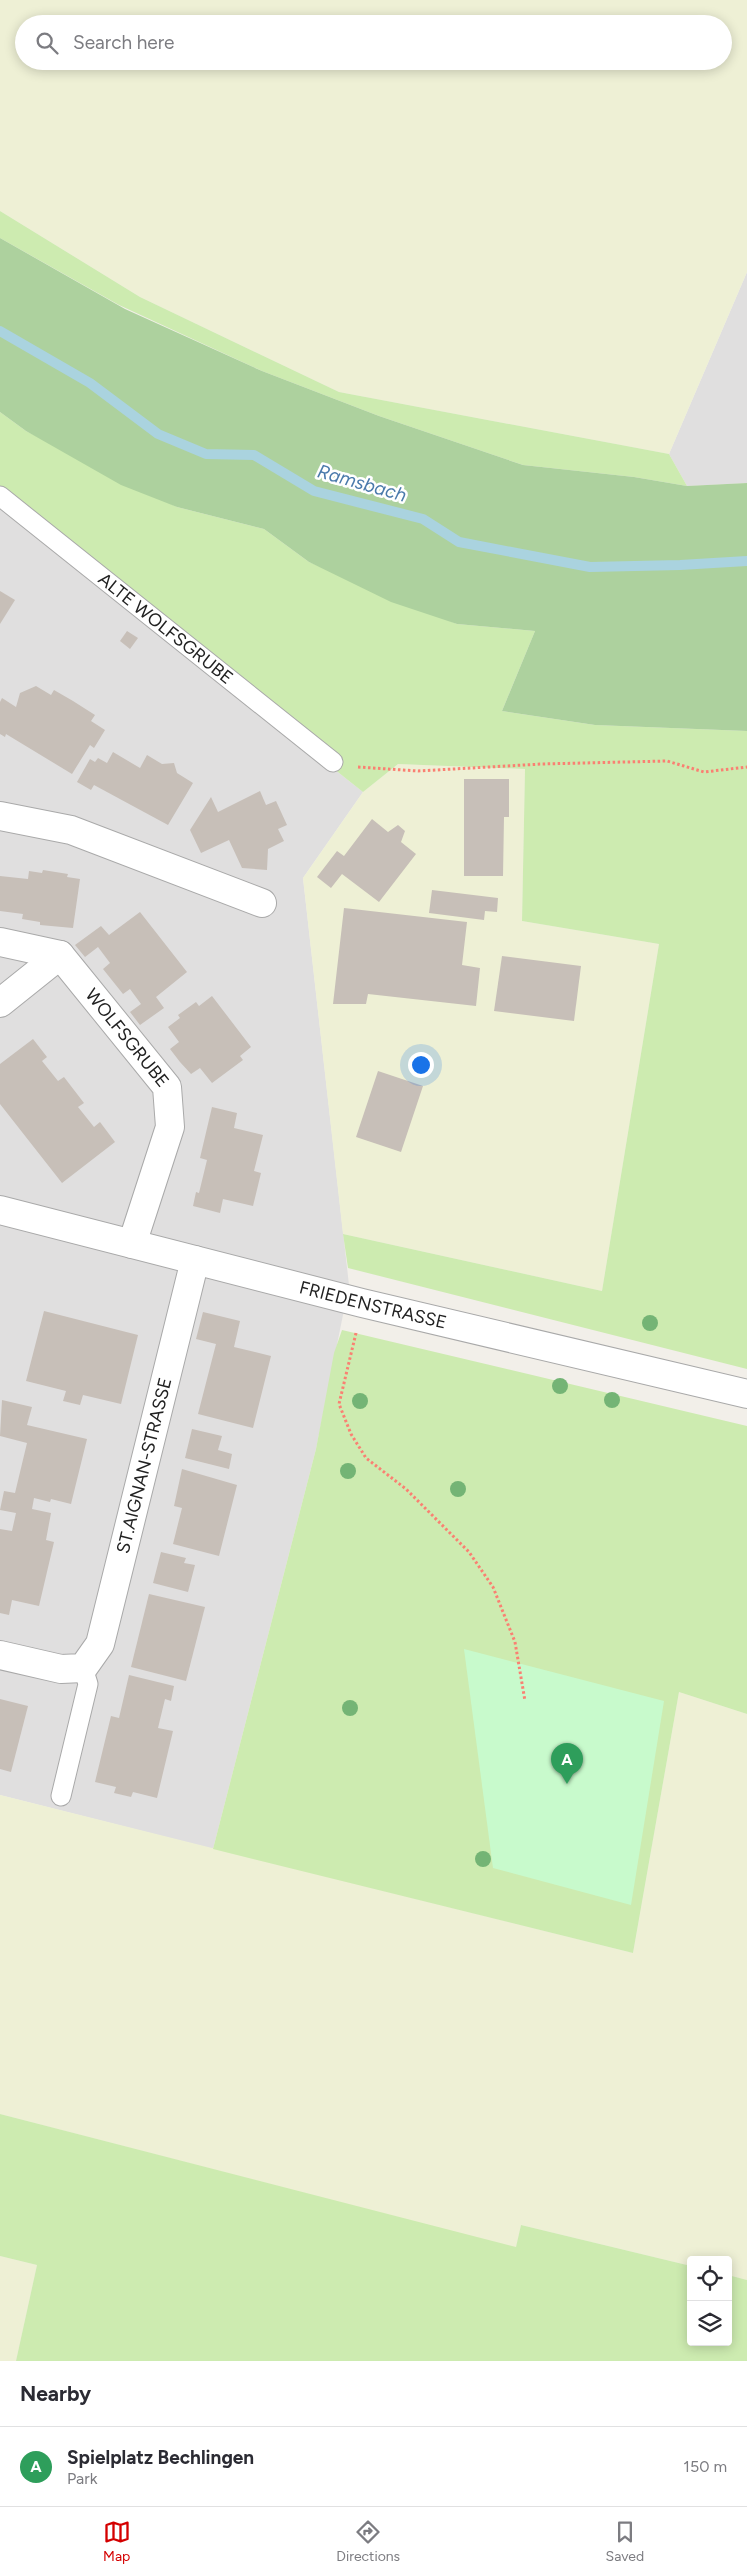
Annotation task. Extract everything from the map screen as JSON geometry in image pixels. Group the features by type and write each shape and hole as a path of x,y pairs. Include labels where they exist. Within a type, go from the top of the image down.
{"street":[{"path":"0,816 71,830 262,903"},
{"path":"0,942 60,955"},
{"path":"0,1003 60,955"},
{"name":"WOLFSGRUBE","path":"60,955 166,1087 170,1127 132,1244"},
{"name":"FRIEDENSTRASSE","path":"0,1210 362,1303 747,1394"},
{"name":"ST.AIGNAN-STRASSE","path":"83,1668 100,1644 195,1260"},
{"path":"0,1655 61,1669 83,1668"}],"lane":[{"name":"ALTE WOLFSGRUBE","path":"0,496 333,762"},
{"path":"61,1796 88,1684 83,1668"}],"path":[{"path":"333,762 368,769 418,771 542,764 668,761 704,772 747,767"},
{"path":"362,1303 339,1404 351,1434 366,1458 406,1490 469,1552 493,1587 516,1642 525,1701"}],"shaded area":[{"path":"747,272 747,483 687,486 669,454"},
{"path":"0,504 363,792 303,878 349,1285 316,1449 213,1849 0,1795"}],"green space":[{"path":"0,0 747,0 747,272 669,454 339,392 140,297 0,211"},
{"path":"0,211 140,297 339,392 669,454 687,486 634,477 523,465 379,416 262,371 119,305 0,238"},
{"path":"0,238 125,309 262,371 379,416 523,465 634,477 687,486 747,483 747,731 595,725 502,711 535,631 457,624 391,602 309,562 264,529 177,507 121,485 26,431 0,412"},
{"path":"0,412 26,431 177,507 264,529 309,562 457,624 535,631 502,711 595,725 747,731 747,1369 348,1268 343,1234 602,1291 659,944 522,921 525,769 398,764 363,792 0,504"},
{"path":"398,764 525,769 522,921 659,944 602,1291 343,1234 303,878 363,792"},
{"path":"342,1330 747,1426 747,1714 679,1692 633,1953 213,1849 316,1449 334,1353"},
{"path":"464,1649 664,1701 631,1905 493,1868"},
{"path":"679,1692 747,1714 747,2280 732,2276 732,2256 687,2256 687,2265 521,2225 516,2248 0,2114 0,1795 633,1953"},
{"path":"0,2114 516,2247 521,2225 687,2265 687,2346 732,2346 732,2276 747,2280 747,2361 16,2361 37,2265 0,2256"},
{"path":"0,2256 37,2265 16,2361 0,2361"}],"building":[{"path":"0,591 15,600 0,624"},
{"path":"127,631 138,638 130,649 120,641"},
{"path":"36,686 51,695 54,690 95,715 91,721 105,730 94,748 90,745 72,774 6,734 5,737 0,734 0,702 2,698 16,707 20,693"},
{"path":"113,752 140,768 147,755 162,764 174,763 177,773 193,783 168,825 94,785 91,790 77,782 90,759 95,762 98,758 107,763"},
{"path":"464,779 509,779 509,817 504,817 503,876 464,876"},
{"path":"260,791 266,805 276,801 287,825 278,829 284,841 268,849 267,870 242,868 229,840 201,853 190,830 211,797 218,812"},
{"path":"372,819 388,832 398,825 405,831 401,842 416,854 379,902 342,874 331,888 317,877 337,851 344,856"},
{"path":"43,870 68,874 67,877 80,879 73,928 40,925 40,922 22,919 23,914 0,911 0,876 28,879 29,871 42,873"},
{"path":"432,890 498,898 497,912 485,911 484,920 429,913"},
{"path":"344,908 467,922 462,965 480,968 476,1006 368,994 366,1004 333,1004"},
{"path":"140,912 187,972 156,997 164,1008 140,1025 130,1012 141,1004 130,989 123,994 103,969 110,963 98,947 85,957 75,945 101,926 109,935"},
{"path":"502,956 581,966 574,1021 494,1011"},
{"path":"212,996 251,1047 240,1056 243,1060 212,1083 200,1068 191,1074 180,1062 170,1049 179,1042 168,1027 180,1018 178,1015 196,1002 199,1006"},
{"path":"33,1039 47,1057 42,1061 58,1081 64,1077 84,1103 78,1107 94,1127 100,1122 115,1142 62,1183 0,1104 0,1064"},
{"path":"378,1071 423,1086 401,1152 356,1137"},
{"path":"212,1107 237,1113 234,1128 263,1135 254,1171 261,1173 253,1206 223,1199 220,1213 193,1206 196,1192 199,1193 207,1160 200,1158"},
{"path":"44,1311 138,1335 121,1404 83,1395 80,1405 63,1401 66,1391 26,1381"},
{"path":"203,1312 240,1321 234,1347 271,1356 253,1428 198,1414 216,1344 196,1339"},
{"path":"2,1400 32,1407 27,1425 87,1439 71,1504 51,1499 50,1502 34,1498 32,1509 51,1513 46,1540 54,1542 39,1606 12,1600 9,1615 0,1613 0,1529 12,1531 16,1513 0,1510 4,1491 15,1493 27,1443 0,1436"},
{"path":"192,1429 222,1436 218,1450 232,1454 229,1469 185,1458"},
{"path":"182,1469 237,1485 219,1556 173,1544 182,1508 174,1506"},
{"path":"161,1552 186,1558 184,1563 195,1565 188,1592 153,1583"},
{"path":"149,1594 205,1607 186,1681 131,1667"},
{"path":"129,1675 174,1686 171,1701 165,1699 158,1728 173,1731 157,1798 133,1792 131,1797 114,1793 116,1787 95,1782 111,1716 119,1718"},
{"path":"0,1699 28,1706 11,1772 0,1769"}],"waterway":[{"name":"Ramsbach","path":"0,331 90,383 158,434 206,454 254,455 314,491 423,519 459,542 590,567 747,561"}],"place":[{"name":"Spielplatz Bechlingen","path":"567,1784"}]}
